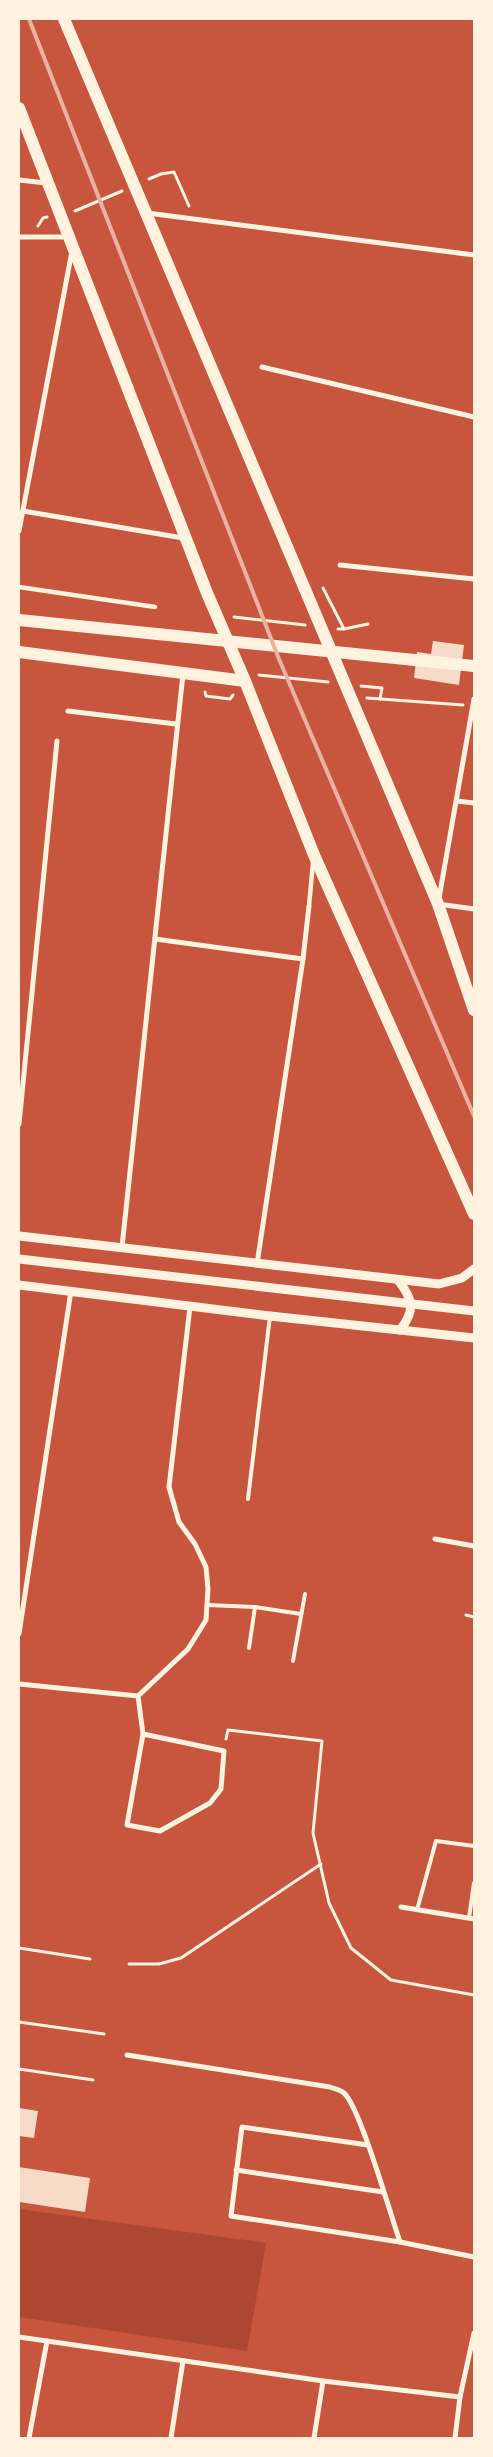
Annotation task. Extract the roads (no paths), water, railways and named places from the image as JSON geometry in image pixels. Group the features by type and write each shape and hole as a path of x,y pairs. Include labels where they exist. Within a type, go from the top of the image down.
{"main road":[{"path":"64,19 352,691 438,904 474,1010"},
{"path":"19,108 186,538 314,855 474,1214"},
{"path":"19,620 474,666"},
{"path":"19,652 245,681"}],"street":[{"path":"19,180 47,184"},
{"path":"147,212 474,255"},
{"path":"19,237 70,243 19,531"},
{"path":"262,367 474,417"},
{"path":"22,511 186,538"},
{"path":"340,565 474,579"},
{"path":"19,588 155,607"},
{"path":"122,1247 176,724 183,674"},
{"path":"474,699 438,904 474,909"},
{"path":"68,711 176,724"},
{"path":"19,1124 57,740"},
{"path":"457,801 474,803"},
{"path":"257,1264 303,959 314,855"},
{"path":"155,939 303,959"},
{"path":"19,1236 440,1284 462,1278 474,1269"},
{"path":"19,1259 474,1311"},
{"path":"398,1280 410,1294 411,1307 400,1330"},
{"path":"19,1285 190,1307 474,1338"},
{"path":"19,1634 71,1291"},
{"path":"19,1684 138,1696 188,1649 206,1620 208,1590 206,1567 195,1544 179,1522 169,1487 190,1307"},
{"path":"434,1540 474,1546"},
{"path":"138,1696 143,1734 127,1825 160,1830 210,1803 221,1789 224,1751 143,1734"},
{"path":"400,1907 471,1919"},
{"path":"127,2055 330,2087 344,2092 352,2103 400,2242"},
{"path":"368,2146 242,2127 231,2216 400,2242 474,2257"},
{"path":"236,2170 383,2192"},
{"path":"455,2438 460,2398 474,2333"},
{"path":"19,2336 323,2381 460,2398"},
{"path":"30,2438 47,2341"},
{"path":"171,2438 183,2361"},
{"path":"314,2438 323,2381"}],"lane":[{"path":"248,1499 270,1316"},
{"path":"293,1661 304,1594"},
{"path":"207,1605 255,1607 301,1614"},
{"path":"249,1648 255,1607"},
{"path":"417,1910 436,1841 474,1846"},
{"path":"471,1919 474,1883"}],"railway":[{"path":"29,19 279,659 474,1116"}]}
